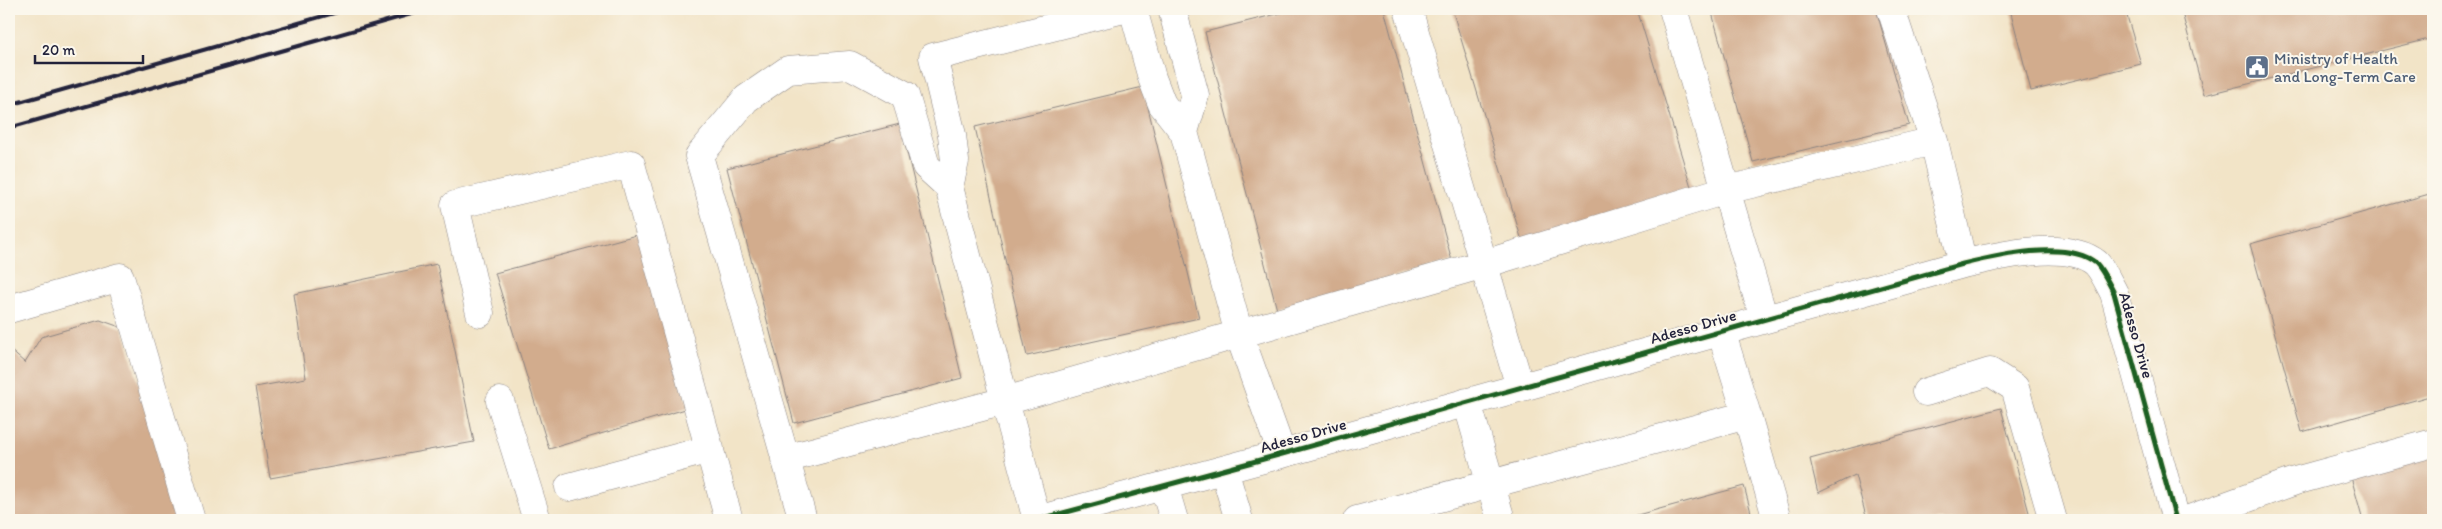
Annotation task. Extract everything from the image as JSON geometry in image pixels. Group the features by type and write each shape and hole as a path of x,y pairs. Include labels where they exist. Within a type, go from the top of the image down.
{"street":[{"path":"1037,520 1004,401 949,187 955,160 952,135 932,57 1124,9"},
{"path":"1133,9 1152,78 1162,104 1184,132 1239,334 1282,454"},
{"path":"1172,9 1195,95 1184,132"},
{"path":"1408,9 1520,388"},
{"path":"1673,9 1764,319"},
{"path":"1891,9 1934,141 1963,264"},
{"path":"803,520 699,156 746,99 788,70 850,65 905,95 926,166 949,187"},
{"path":"785,459 1004,401 1484,264 1726,190 1934,141"},
{"path":"480,313 455,206 632,164 729,520"},
{"name":"Adesso Drive","path":"1037,520 1282,454 1963,264 2004,254 2033,251 2077,253 2096,264 2114,293 2176,520"},
{"path":"9,309 120,277 191,520"},
{"path":"1721,331 1778,520"},
{"path":"1926,392 1990,372 2015,388 2053,520"},
{"path":"500,401 537,520"},
{"path":"1467,402 1501,520"},
{"path":"1358,520 1747,415"},
{"path":"2187,520 2295,481 2433,443"},
{"path":"569,487 710,448"},
{"path":"1224,470 1239,520"},
{"path":"1164,486 1174,520"}],"building":[{"path":"1297,9 1384,9 1452,261 1277,310 1205,32"},
{"path":"1452,9 1637,9 1692,190 1522,241"},
{"path":"1711,9 1876,9 1909,125 1753,162"},
{"path":"2010,9 2125,9 2141,64 2031,91"},
{"name":"Ministry of Health and Long-Term Care","path":"2181,9 2433,9 2433,38 2204,95"},
{"path":"1143,87 1199,318 1027,356 975,127"},
{"path":"900,124 962,378 794,423 727,168"},
{"path":"2433,193 2433,395 2302,432 2250,244"},
{"path":"640,234 689,408 549,449 495,273"},
{"path":"437,264 474,442 270,478 255,387 306,378 294,294"},
{"path":"100,320 123,328 177,520 9,520 9,349 25,363 41,337"},
{"path":"2001,408 2031,520 1867,520 1855,475 1818,493 1810,459"},
{"path":"2433,455 2433,520 2363,520 2351,477"},
{"path":"1744,486 1753,520 1619,520"}],"railway":[{"path":"9,105 348,9"},
{"path":"9,128 429,9"}],"cycle path":[{"path":"1037,520 1282,454 1963,264 2012,254 2050,251 2068,252 2083,256 2096,263 2114,293 2176,520"}],"place":[{"name":"Ministry of Health and Long-Term Care","path":"2257,67"}]}
